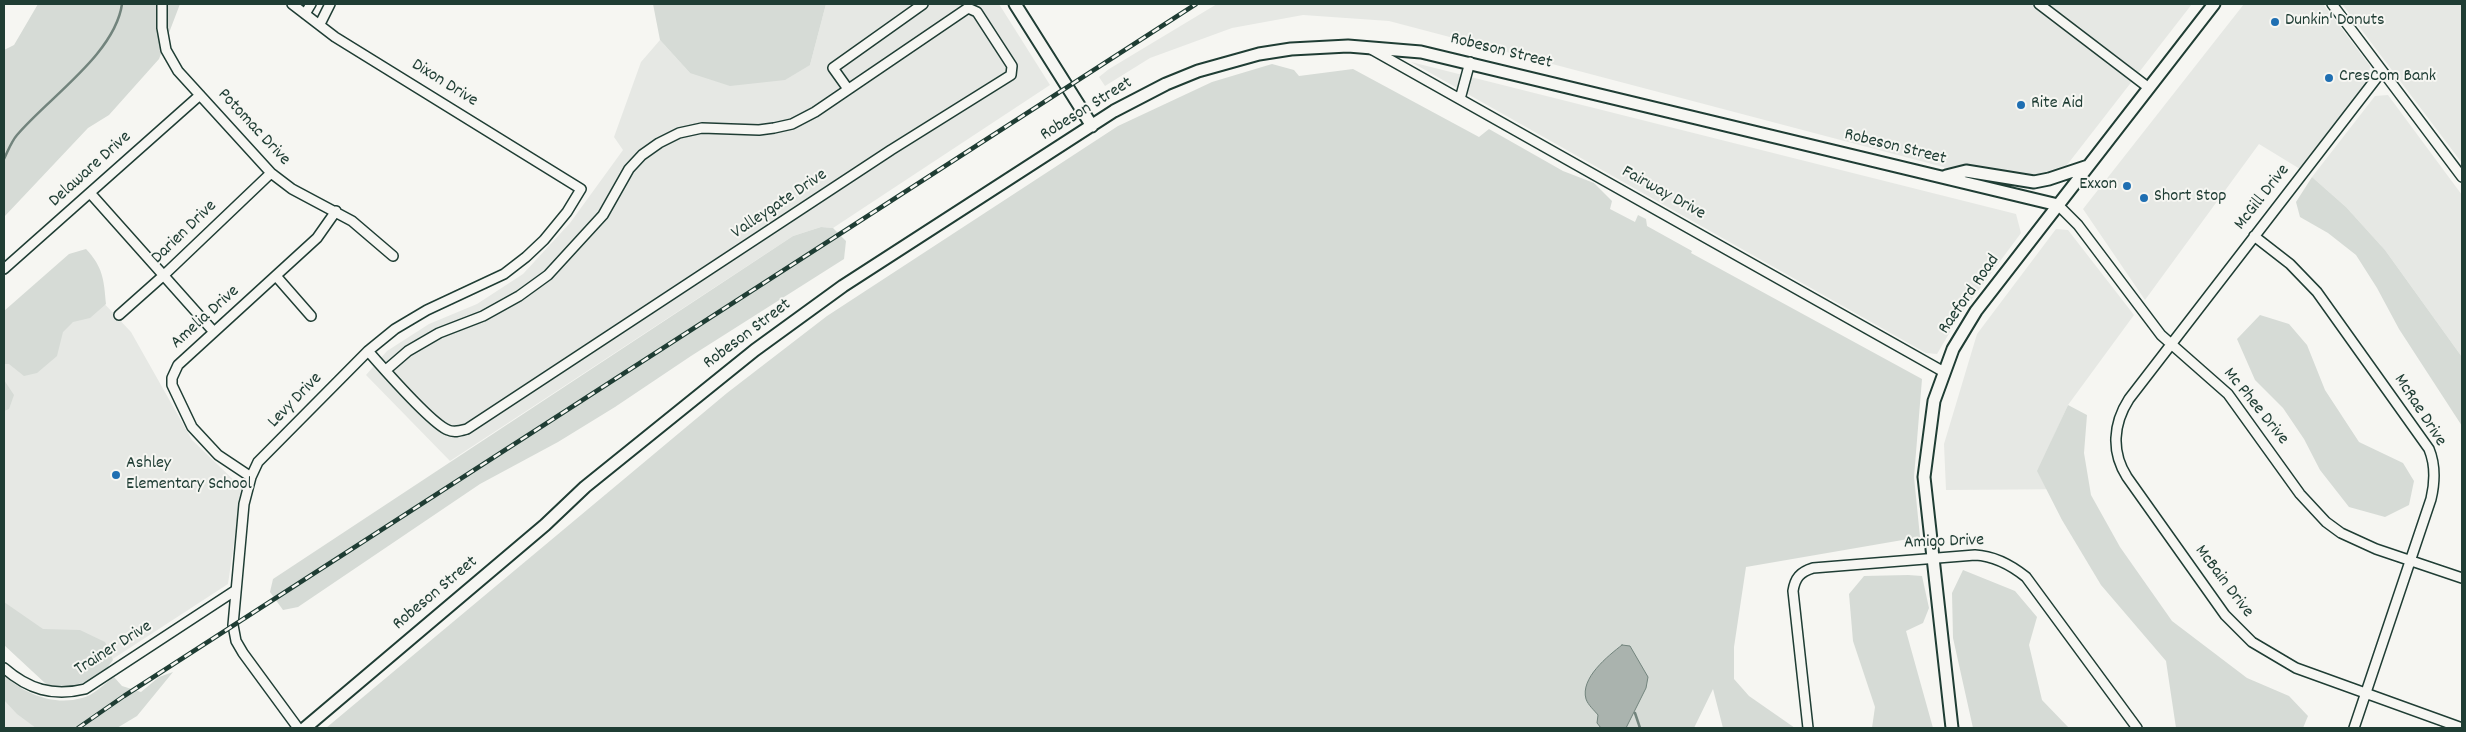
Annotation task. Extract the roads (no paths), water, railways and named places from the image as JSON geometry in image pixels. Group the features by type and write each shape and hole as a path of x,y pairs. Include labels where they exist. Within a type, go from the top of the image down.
{"main road":[{"path":"1015,4 1092,126"},
{"name":"Raeford Road","path":"1952,728 1924,477 1930,420 1944,372 1962,333 1976,311 2214,4"},
{"name":"Robeson Street","path":"306,728 544,525 585,487 754,350 843,286 1092,126 1140,97 1166,84 1228,62 1291,49 1365,46 1421,52 1470,62 2058,205"},
{"path":"1942,177 1966,171 2034,182 2088,166"}],"street":[{"name":"Potomac Drive","path":"162,4 162,28 166,50 178,71 271,173 292,189 352,221 393,256"},
{"name":"Dixon Drive","path":"292,4 335,37 580,189"},
{"path":"305,14 310,4"},
{"path":"320,24 330,4"},
{"path":"848,89 833,68 923,4"},
{"path":"2039,4 2149,88"},
{"path":"2332,4 2462,177"},
{"name":"Valleygate Drive","path":"368,351 386,370 441,426 457,432 467,430 891,150 1011,75 1012,66 977,12 968,8 815,112 792,124 759,130 702,128 679,133 658,143 642,155 630,169 603,214 548,275 519,296 483,316 439,332 408,351 386,370"},
{"name":"Fairway Drive","path":"1365,46 1944,372"},
{"path":"1460,99 1470,62"},
{"name":"McGill Drive","path":"2170,344 2382,71"},
{"name":"Delaware Drive","path":"4,269 91,194 200,95"},
{"name":"Darien Drive","path":"119,315 164,276 271,173"},
{"name":"Levy Drive","path":"298,728 236,641 233,625 244,504 251,476 258,462 368,351 395,329 427,310 504,274 544,240 566,212 580,189"},
{"path":"91,194 214,332"},
{"name":"Mc Phee Drive","path":"2058,205 2078,225 2161,336 2228,394 2300,494 2326,522 2358,542 2462,578"},
{"name":"Amelia Drive","path":"251,476 218,455 192,426 173,391 172,378 178,365 316,238 336,211"},
{"name":"McRae Drive","path":"2254,236 2290,264 2317,292 2429,450 2433,462 2434,487 2354,728"},
{"path":"276,276 312,316"},
{"name":"McBain Drive","path":"2170,344 2128,399 2119,416 2116,428 2116,447 2123,471 2225,615 2238,630 2260,648 2284,663 2462,728"},
{"name":"Amigo Drive","path":"1808,728 1793,591 1794,583 1801,573 1813,568 1988,556 2006,562 2026,577 2137,728"},
{"name":"Trainer Drive","path":"4,668 20,681 39,690 62,693 85,689 236,590"}],"waterway":[{"path":"4,159 17,135 94,58 117,22 122,4"},
{"path":"1635,713 1640,728"}],"railway":[{"path":"78,728 124,696 1196,4"}],"place":[{"name":"Dunkin' Donuts","path":"2275,22"},
{"name":"CresCom Bank","path":"2329,78"},
{"name":"Rite Aid","path":"2021,105"},
{"name":"Exxon","path":"2127,186"},
{"name":"Short Stop","path":"2144,198"},
{"name":"Ashley Elementary School","path":"116,475"}]}
